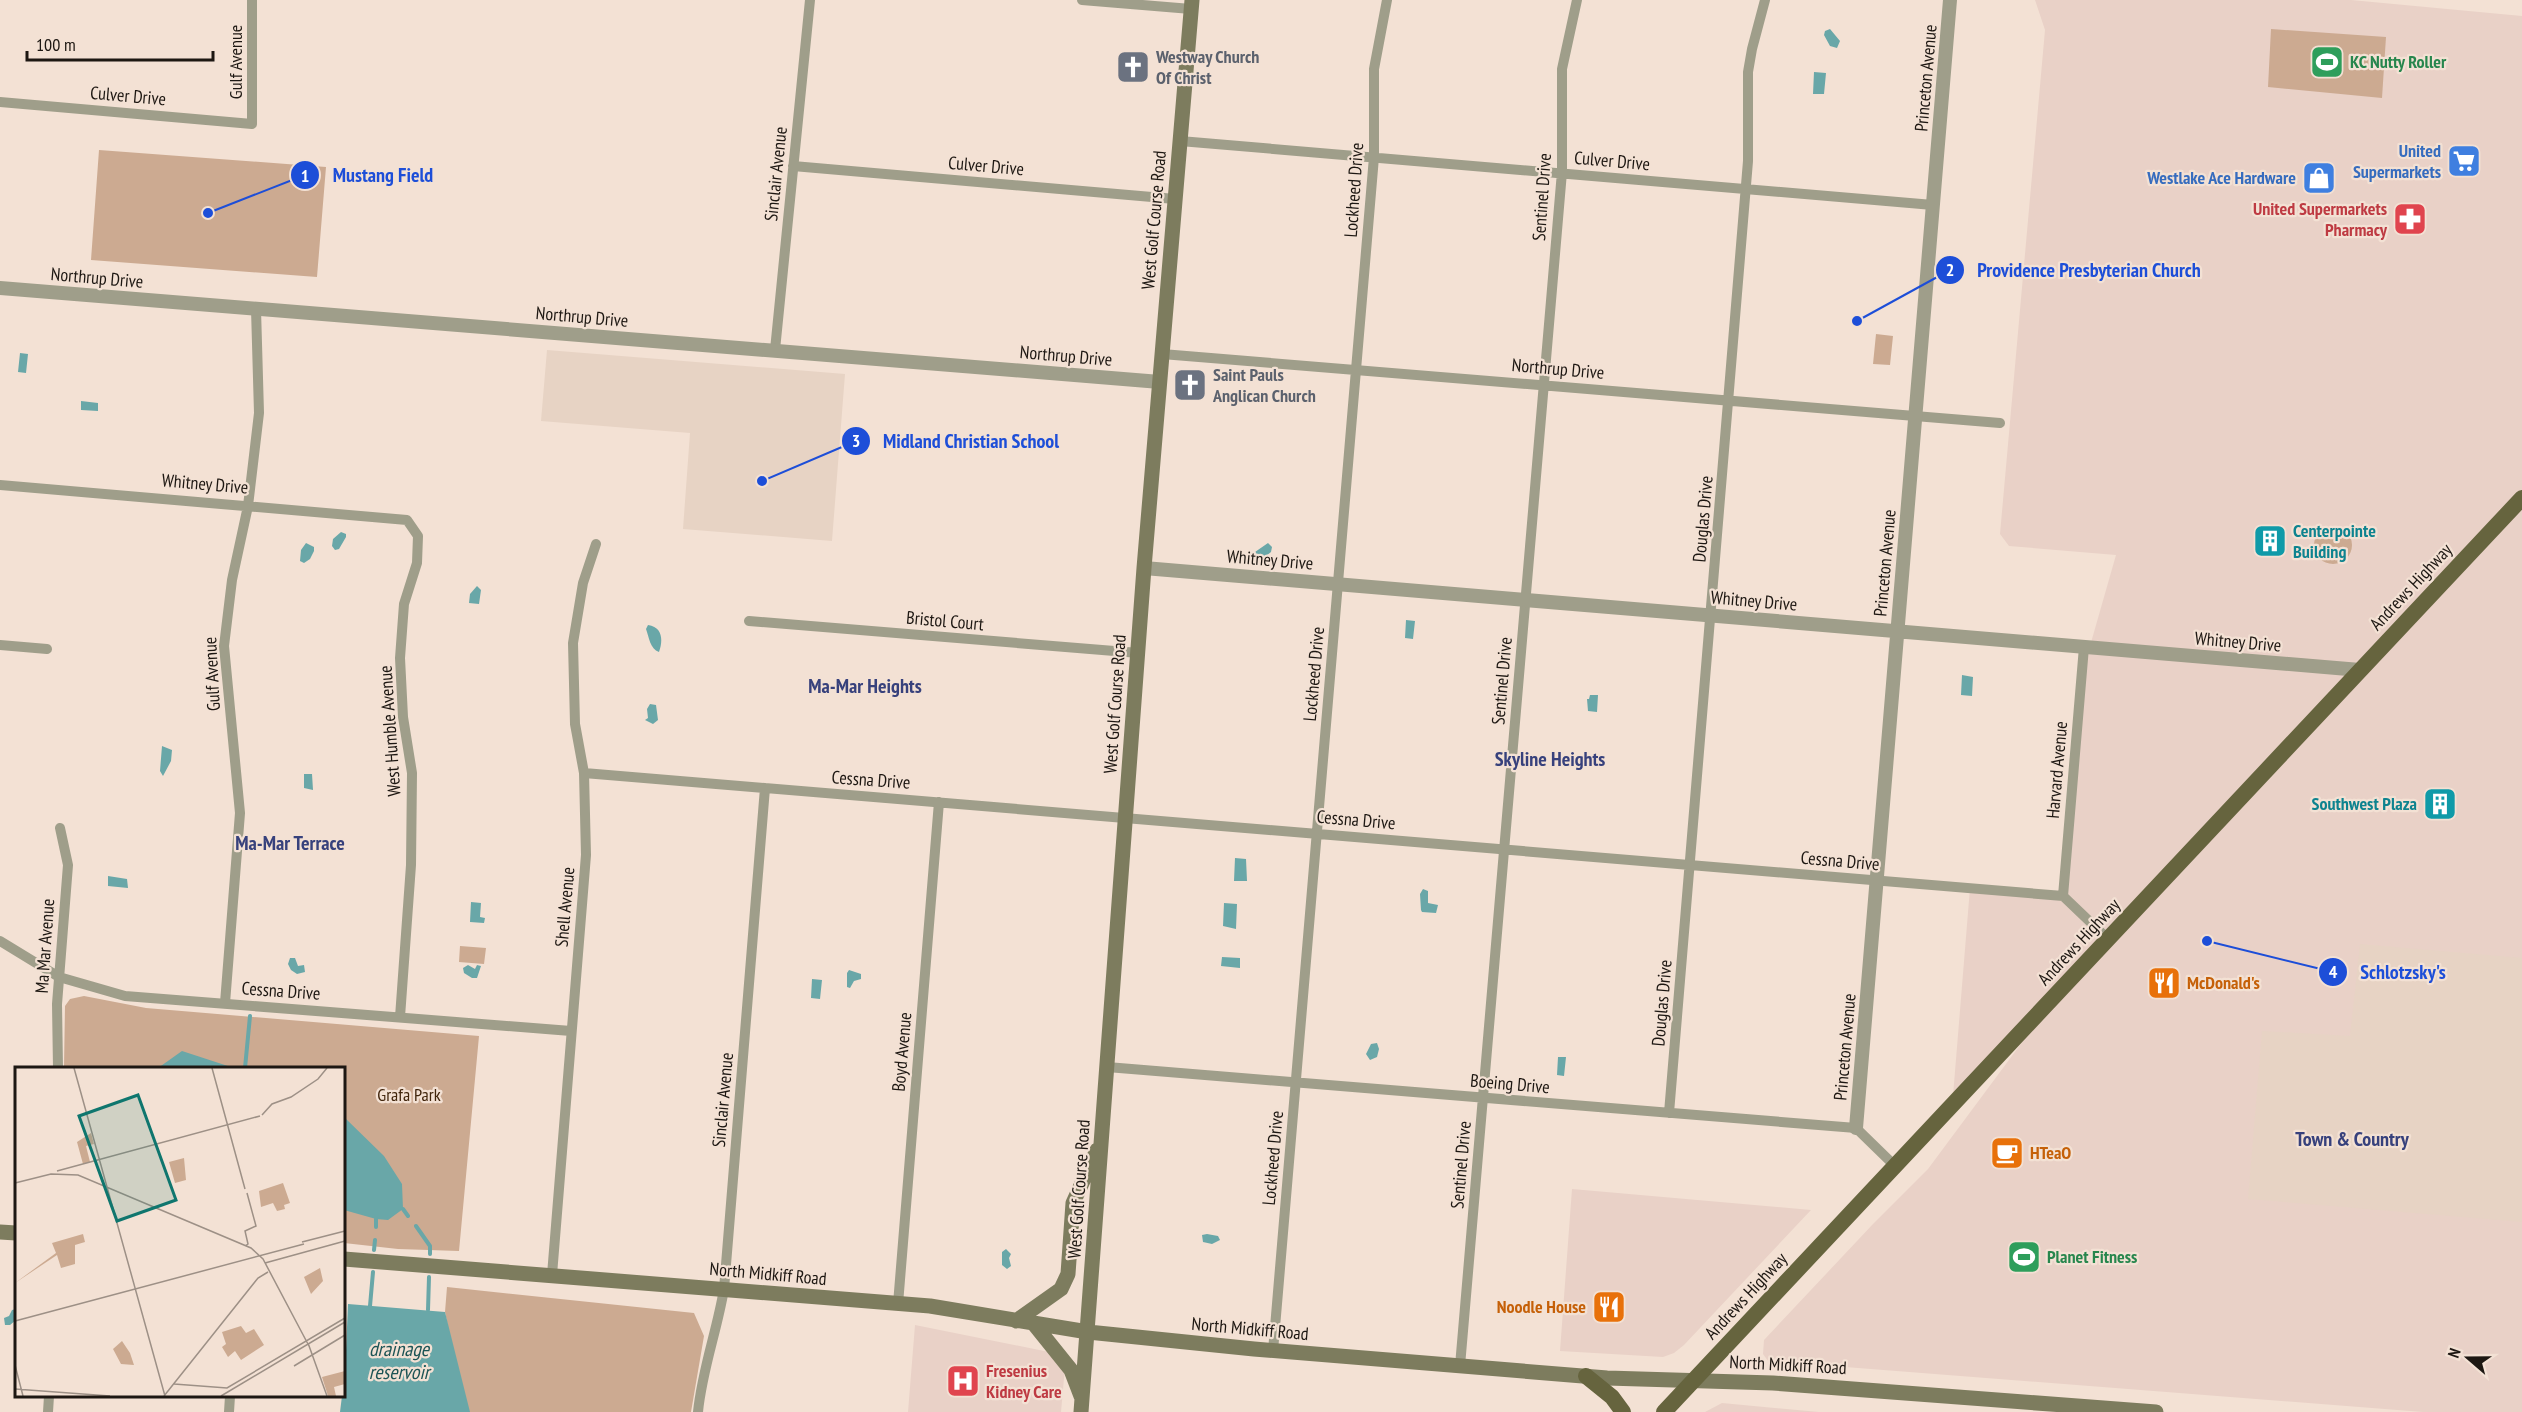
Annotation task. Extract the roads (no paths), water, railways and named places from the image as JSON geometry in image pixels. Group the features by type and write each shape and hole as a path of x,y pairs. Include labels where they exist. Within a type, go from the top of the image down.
{"main road":[{"name":"West Golf Course Road","path":"1082,1406 1144,568 1191,4"},
{"name":"Andrews Highway","path":"1664,1412 2522,498"},
{"path":"1016,1321 1061,1289 1068,1274 1073,1203 1102,1139"},
{"path":"0,1232 15,1233"},
{"name":"North Midkiff Road","path":"345,1259 930,1306 1088,1332 1274,1351 1586,1376 1773,1383 2156,1412"},
{"path":"1034,1324 1071,1370 1082,1406"},
{"path":"1586,1376 1612,1397 1623,1412"}],"street":[{"name":"Gulf Avenue","path":"252,0 252,124"},
{"name":"Sinclair Avenue","path":"775,350 810,0"},
{"path":"1082,0 1191,4"},
{"name":"Lockheed Drive","path":"1274,1351 1374,157 1374,69 1387,0"},
{"name":"Sentinel Drive","path":"1460,1366 1562,172 1562,69 1577,0"},
{"name":"Douglas Drive","path":"1669,1113 1748,161 1748,72 1765,0"},
{"name":"Princeton Avenue","path":"1856,1128 1950,0"},
{"name":"Culver Drive","path":"0,102 252,124"},
{"name":"Culver Drive","path":"1180,141 1933,205"},
{"name":"Culver Drive","path":"793,166 1175,199"},
{"name":"Northrup Drive","path":"0,288 1160,382"},
{"name":"Gulf Avenue","path":"225,1004 240,813 224,646 232,580 248,506 259,413 256,309"},
{"name":"Northrup Drive","path":"1162,354 2000,423"},
{"name":"Whitney Drive","path":"0,485 407,520"},
{"name":"West Humble Avenue","path":"400,1017 411,865 412,784 403,717 400,658 404,604 417,563 418,536 407,520"},
{"name":"Shell Avenue","path":"552,1275 586,855 584,773 575,724 573,643 583,583 596,544"},
{"name":"Whitney Drive","path":"1144,568 2360,670"},
{"name":"Bristol Court","path":"749,621 1139,653"},
{"path":"0,645 47,649"},
{"name":"Harvard Avenue","path":"2063,896 2084,647"},
{"name":"Cessna Drive","path":"584,773 2063,896"},
{"name":"Sinclair Avenue","path":"698,1412 704,1374 718,1327 724,1290 765,788"},
{"name":"Boyd Avenue","path":"898,1304 939,802"},
{"name":"Ma Mar Avenue","path":"58,1067 59,977 68,865 60,828"},
{"path":"2063,896 2108,939"},
{"name":"Cessna Drive","path":"0,941 59,977 125,996 571,1031"},
{"name":"Boeing Drive","path":"1107,1068 1856,1128"},
{"path":"1856,1128 1895,1166"},
{"path":"48,1412 49,1397"},
{"path":"229,1412 230,1397"}],"water":[{"path":"1830,29 1840,41 1837,48 1830,46 1824,35 1825,31"},
{"path":"1814,72 1826,73 1824,94 1813,94"},
{"path":"20,353 28,354 26,373 18,372"},
{"path":"81,401 98,403 98,411 81,410"},
{"path":"341,532 346,534 346,537 339,549 335,550 332,546 333,539"},
{"path":"306,543 314,547 314,551 310,559 304,563 300,561 301,550"},
{"path":"1268,543 1272,547 1271,552 1261,560 1257,558 1255,552"},
{"path":"477,586 481,590 479,604 469,603 470,594"},
{"path":"1406,620 1415,621 1413,639 1405,638"},
{"path":"648,625 657,629 661,635 659,652 650,642 646,629"},
{"path":"1962,675 1973,677 1972,696 1961,695"},
{"path":"1590,695 1598,695 1597,712 1588,711 1587,699"},
{"path":"650,704 656,705 658,720 653,724 645,720 648,718 647,709"},
{"path":"162,746 172,750 171,761 163,776 160,771"},
{"path":"304,774 312,774 313,790 304,788"},
{"path":"1235,858 1246,859 1247,881 1234,881"},
{"path":"108,876 127,879 128,888 108,886"},
{"path":"1423,889 1428,891 1428,903 1438,905 1436,913 1422,912 1420,894"},
{"path":"471,902 481,903 480,917 485,918 484,923 470,922"},
{"path":"1224,903 1237,904 1236,929 1223,926"},
{"path":"1222,957 1240,958 1240,968 1221,966"},
{"path":"290,958 295,958 298,966 304,965 305,972 297,974 291,970 288,964"},
{"path":"468,965 475,969 477,965 481,966 477,978 464,973 463,968"},
{"path":"849,970 861,974 861,979 854,981 850,988 847,987"},
{"path":"812,979 822,980 820,999 811,998"},
{"path":"1377,1043 1379,1049 1377,1057 1370,1060 1366,1054 1371,1044"},
{"path":"182,1051 231,1067 159,1067"},
{"path":"1558,1057 1566,1057 1564,1076 1557,1075"},
{"path":"345,1118 384,1156 402,1184 403,1209 388,1220 345,1210"},
{"path":"1202,1235 1218,1236 1220,1240 1212,1244 1203,1242"},
{"path":"1006,1249 1011,1254 1009,1258 1011,1266 1007,1269 1002,1265 1002,1252"},
{"name":"drainage reservoir","path":"348,1304 445,1312 470,1412 340,1412 342,1397 345,1397"},
{"path":"15,1309 15,1321 10,1325 5,1325 4,1318 9,1316"}],"waterway":[{"path":"245,1067 250,1016"},
{"path":"403,1209 408,1216"},
{"path":"376,1219 376,1227"},
{"path":"416,1226 430,1246 430,1254"},
{"path":"374,1250 375,1240"},
{"path":"370,1306 373,1272"},
{"path":"428,1310 429,1277"}],"place":[{"name":"KC Nutty Roller","path":"2327,62"},
{"name":"Westway Church Of Christ","path":"1133,67"},
{"name":"United Supermarkets","path":"2464,161"},
{"name":"Westlake Ace Hardware","path":"2319,178"},
{"name":"Mustang Field","path":"208,213"},
{"name":"United Supermarkets Pharmacy","path":"2410,219"},
{"name":"Providence Presbyterian Church","path":"1857,321"},
{"name":"Saint Pauls Anglican Church","path":"1190,385"},
{"name":"Midland Christian School","path":"762,481"},
{"name":"Centerpointe Building","path":"2270,541"},
{"name":"Southwest Plaza","path":"2440,804"},
{"name":"Schlotzsky's","path":"2207,941"},
{"name":"McDonald's","path":"2164,983"},
{"name":"HTeaO","path":"2007,1153"},
{"name":"Planet Fitness","path":"2024,1257"},
{"name":"Noodle House","path":"1609,1307"},
{"name":"Fresenius Kidney Care","path":"963,1381"}],"district":[{"name":"Ma-Mar Heights","path":"865,686"},
{"name":"Skyline Heights","path":"1550,759"},
{"name":"Ma-Mar Terrace","path":"290,843"},
{"name":"Town & Country","path":"2352,1139"}],"park label":[{"name":"Grafa Park","path":"409,1095"}]}
